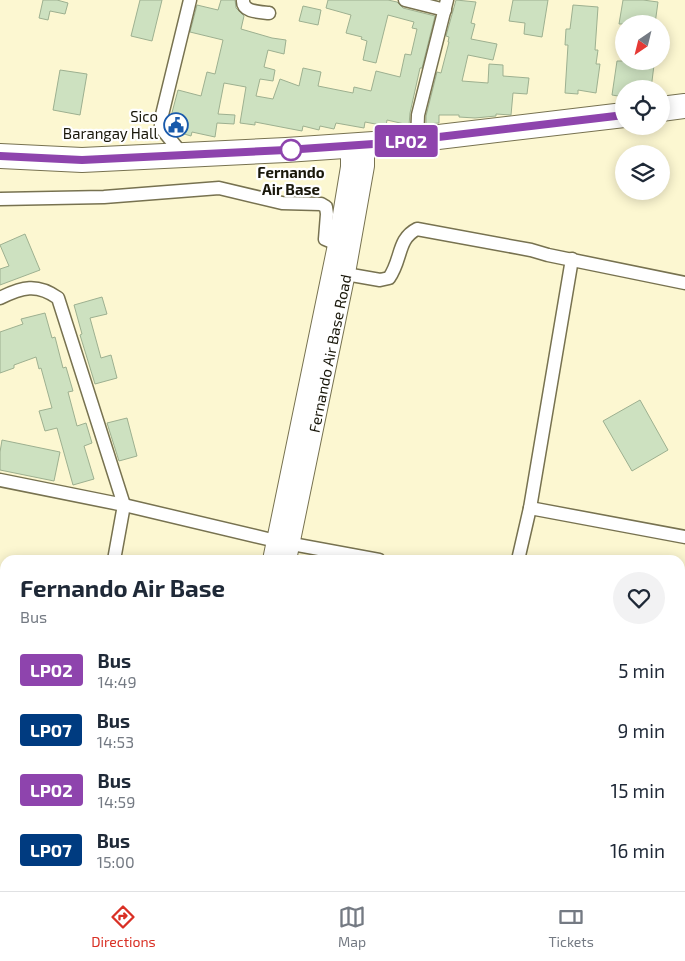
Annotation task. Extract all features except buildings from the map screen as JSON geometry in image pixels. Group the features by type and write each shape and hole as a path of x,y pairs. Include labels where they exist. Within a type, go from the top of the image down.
{"highway":[{"path":"670,108 685,106"},
{"path":"0,156 82,160 357,146 615,116"}],"street":[{"path":"183,155 161,128 161,119 190,0"},
{"path":"243,0 245,8 268,14"},
{"path":"405,0 446,5 418,115 417,140"},
{"name":"Fernando Air Base Road","path":"285,548 344,246 349,214 350,167 357,146"},
{"path":"0,199 104,197 219,188 282,202 321,204 326,207 327,214 325,240 344,246"},
{"path":"339,273 380,280 389,278 395,270 404,240 408,233 417,229 685,283"},
{"path":"519,555 530,508 572,259"},
{"path":"0,298 16,290 34,288 46,290 58,298 124,504 115,555"},
{"path":"1,484 124,504 285,548 340,555"},
{"path":"530,508 685,537"}],"bus line":[{"name":"LP02","path":"0,156 82,160 286,150 388,143 615,117"}],"place":[{"name":"Sico Barangay Hall","path":"176,125"},
{"name":"Fernando Air Base","path":"291,150"}]}
